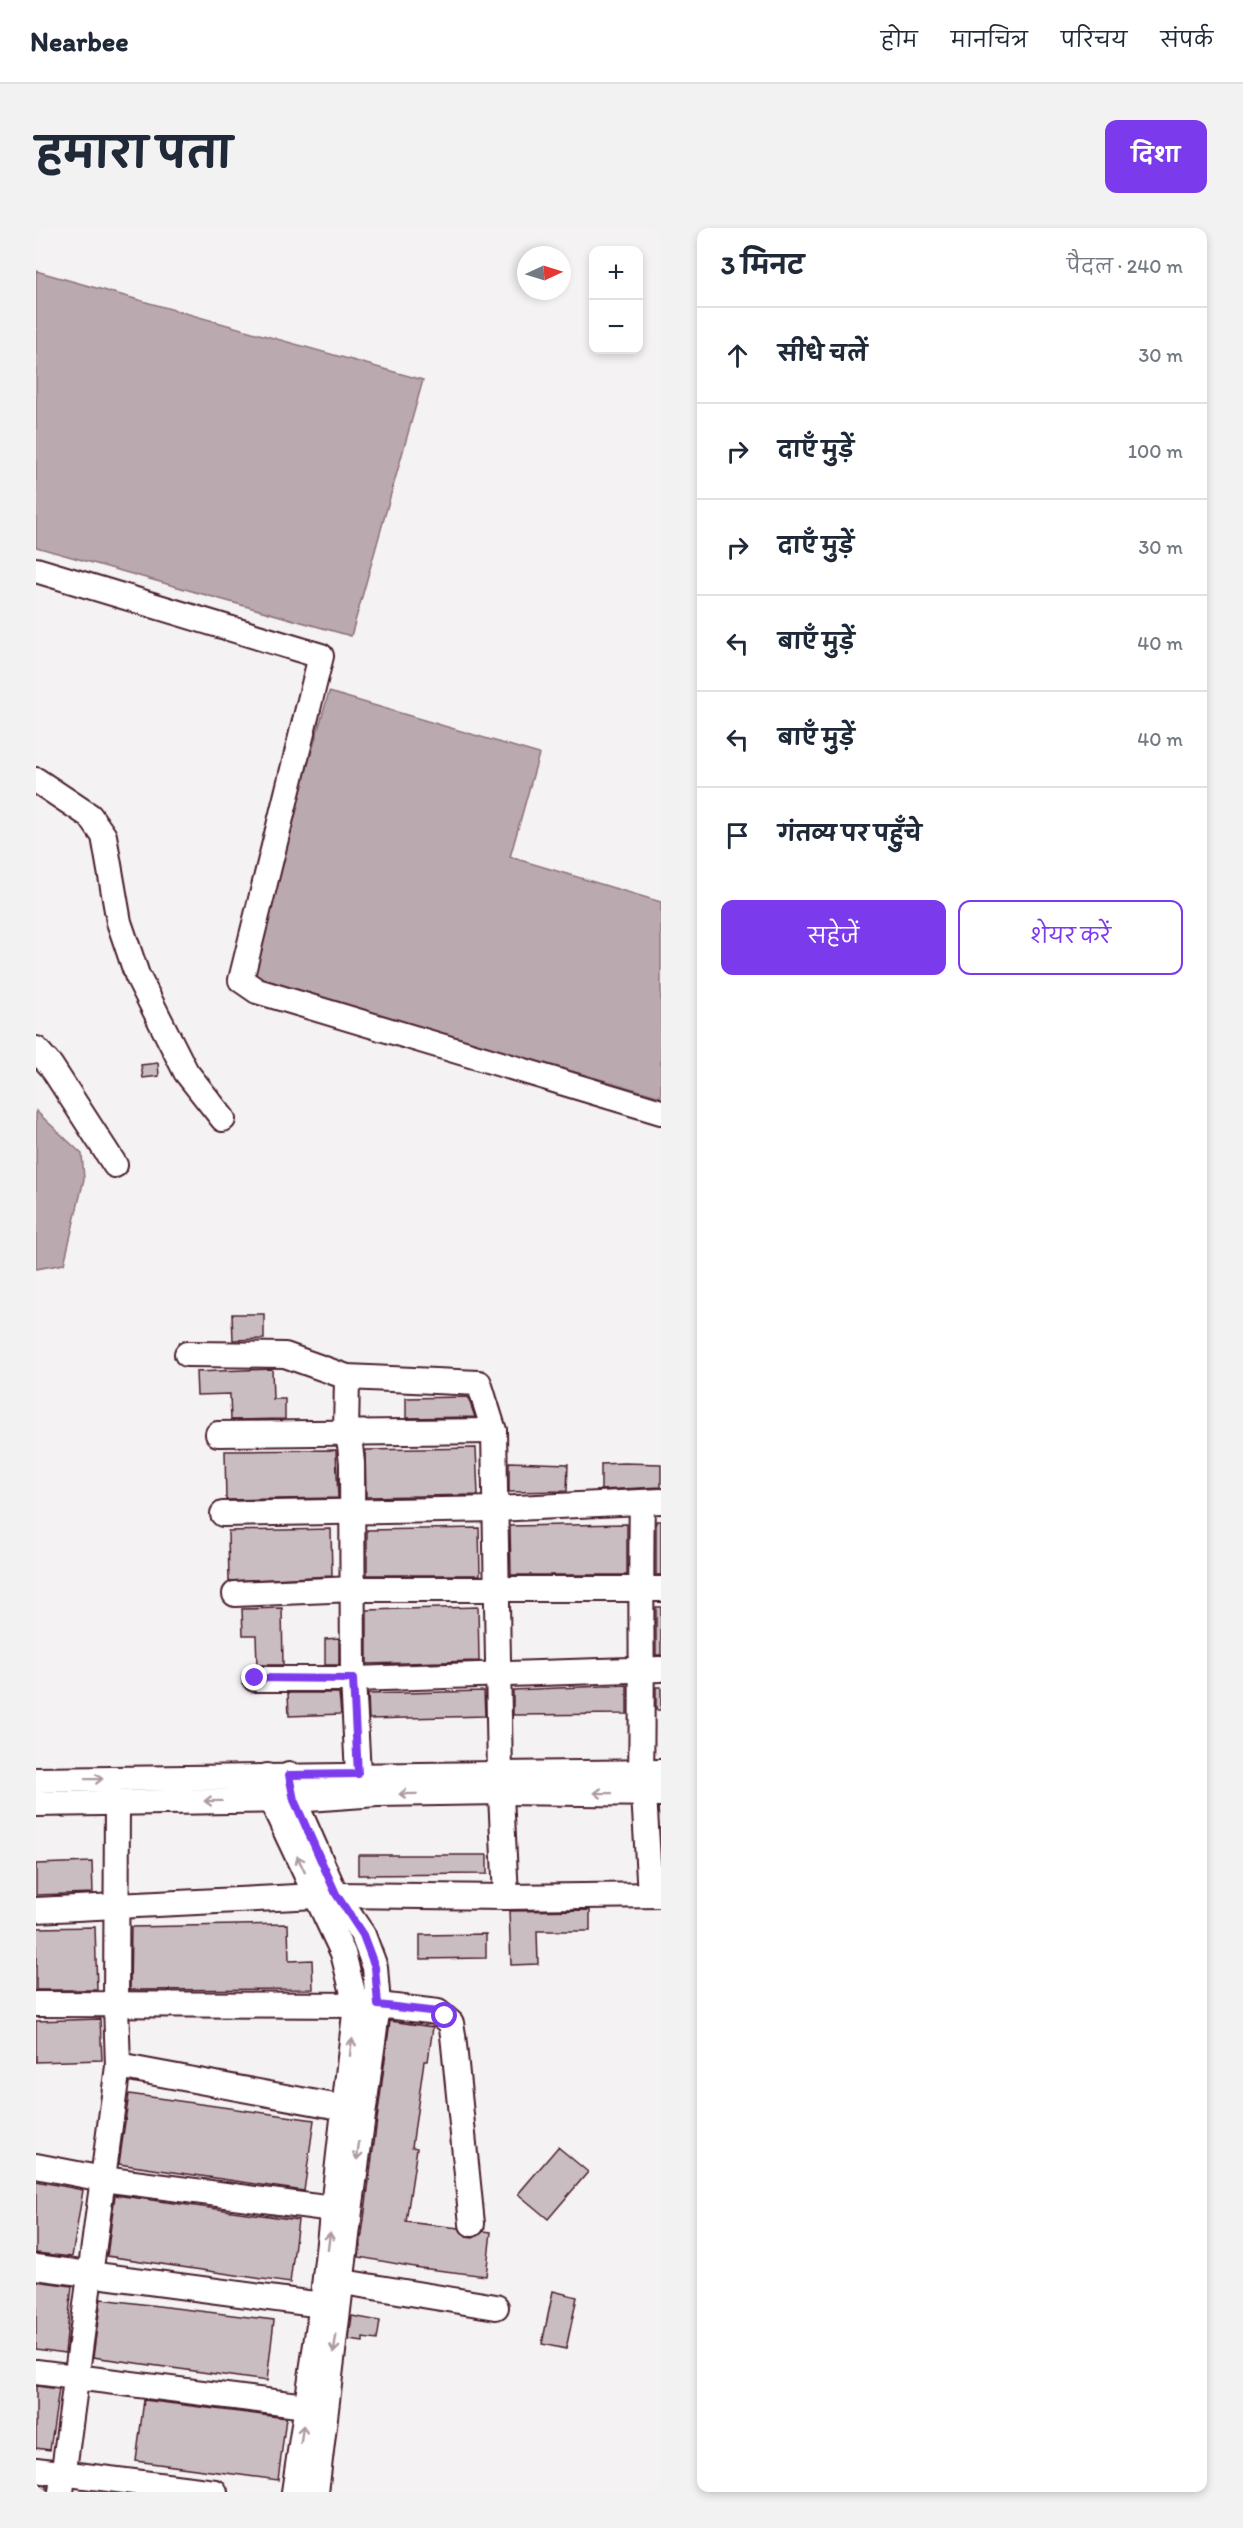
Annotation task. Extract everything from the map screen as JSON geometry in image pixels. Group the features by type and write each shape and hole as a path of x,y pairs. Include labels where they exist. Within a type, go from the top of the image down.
{"street":[{"path":"36,570 321,656 241,980 257,992 661,1112"},
{"path":"36,780 90,816 104,836 119,922 137,975 186,1071 223,1119"},
{"path":"36,1049 51,1066 115,1165"},
{"path":"187,1354 285,1355 347,1377 478,1383 494,1431 500,1784 506,1897"},
{"path":"347,1377 346,1434 352,1463 354,1511 353,1679 358,1774"},
{"path":"218,1434 494,1431"},
{"path":"36,1910 326,1895 506,1897 656,1895 652,1783 652,1502 497,1509 223,1514"},
{"path":"234,1594 354,1589 651,1590"},
{"path":"255,1678 353,1679 652,1669"},
{"path":"36,1780 358,1774 500,1784"},
{"path":"278,1776 283,1800 326,1895 363,1935 375,1967 367,2005 358,2104 316,2407 294,2492"},
{"path":"36,1804 283,1800 500,1784 652,1783"},
{"path":"62,2482 118,2066 117,1802"},
{"path":"36,2004 367,2005 438,2012 451,2023 472,2224"},
{"path":"118,2066 358,2104"},
{"path":"36,2166 103,2179 342,2211"},
{"path":"331,2306 343,2282 342,2211"},
{"path":"36,2267 90,2272 331,2306"},
{"path":"343,2282 495,2307"},
{"path":"36,2372 316,2407"},
{"path":"316,2407 316,2492"},
{"path":"36,2470 62,2482 215,2492"}],"shaded area":[{"path":"36,271 423,380 351,636 36,547"},
{"path":"329,692 539,754 510,857 661,902 661,1097 247,976"},
{"path":"36,1111 82,1154 84,1179 64,1264 36,1269"}],"building":[{"path":"158,1063 159,1076 143,1078 141,1065"},
{"path":"232,1314 264,1314 264,1339 233,1340"},
{"path":"272,1369 273,1399 285,1399 285,1419 231,1420 230,1394 197,1395 196,1372"},
{"path":"468,1397 475,1417 406,1418 406,1398"},
{"path":"476,1448 478,1495 366,1497 365,1450"},
{"path":"336,1450 338,1498 226,1500 225,1451"},
{"path":"509,1462 568,1464 567,1491 509,1492"},
{"path":"601,1464 661,1464 661,1487 601,1490"},
{"path":"656,1521 661,1521 661,1575 656,1575"},
{"path":"627,1524 627,1575 511,1575 510,1526"},
{"path":"479,1528 480,1575 367,1575 367,1530"},
{"path":"331,1529 332,1576 229,1581 228,1531"},
{"path":"478,1607 479,1661 367,1664 367,1610"},
{"path":"656,1607 661,1607 661,1655 656,1655"},
{"path":"282,1608 283,1665 257,1665 256,1635 243,1635 242,1609"},
{"path":"339,1638 339,1665 325,1665 325,1639"},
{"path":"627,1685 627,1714 513,1715 513,1690"},
{"path":"656,1687 661,1687 661,1710 656,1710"},
{"path":"484,1691 485,1716 369,1719 368,1694"},
{"path":"288,1693 339,1693 341,1714 289,1716"},
{"path":"358,1855 487,1855 487,1874 358,1875"},
{"path":"92,1862 93,1893 36,1895 36,1864"},
{"path":"590,1910 590,1931 537,1931 538,1964 511,1965 509,1911"},
{"path":"288,1924 289,1961 312,1960 313,1989 130,1990 131,1927"},
{"path":"95,1927 97,1990 36,1990 36,1928"},
{"path":"486,1934 486,1958 420,1959 420,1935"},
{"path":"100,2019 102,2060 36,2062 36,2021"},
{"path":"390,2021 433,2027 428,2061 424,2061 412,2147 417,2148 406,2222 459,2228 466,2237 473,2238 484,2231 491,2232 486,2276 420,2268 359,2257"},
{"path":"129,2094 314,2120 304,2191 119,2164"},
{"path":"558,2147 588,2172 548,2219 518,2194"},
{"path":"36,2181 83,2190 72,2257 36,2253"},
{"path":"115,2195 298,2220 290,2283 107,2256"},
{"path":"36,2281 72,2286 65,2353 36,2349"},
{"path":"553,2291 577,2297 566,2349 542,2344"},
{"path":"101,2299 274,2320 267,2381 93,2357"},
{"path":"352,2316 380,2321 377,2340 363,2338 363,2342 349,2340"},
{"path":"36,2386 59,2389 50,2450 36,2448"},
{"path":"144,2400 286,2418 278,2480 136,2461"},
{"path":"36,2484 47,2486 47,2492 36,2492"}],"route":[{"path":"255,1678 353,1679 358,1774 289,1775 294,1800 336,1894 363,1935 375,1967 378,2005 438,2012 445,2016"}]}
